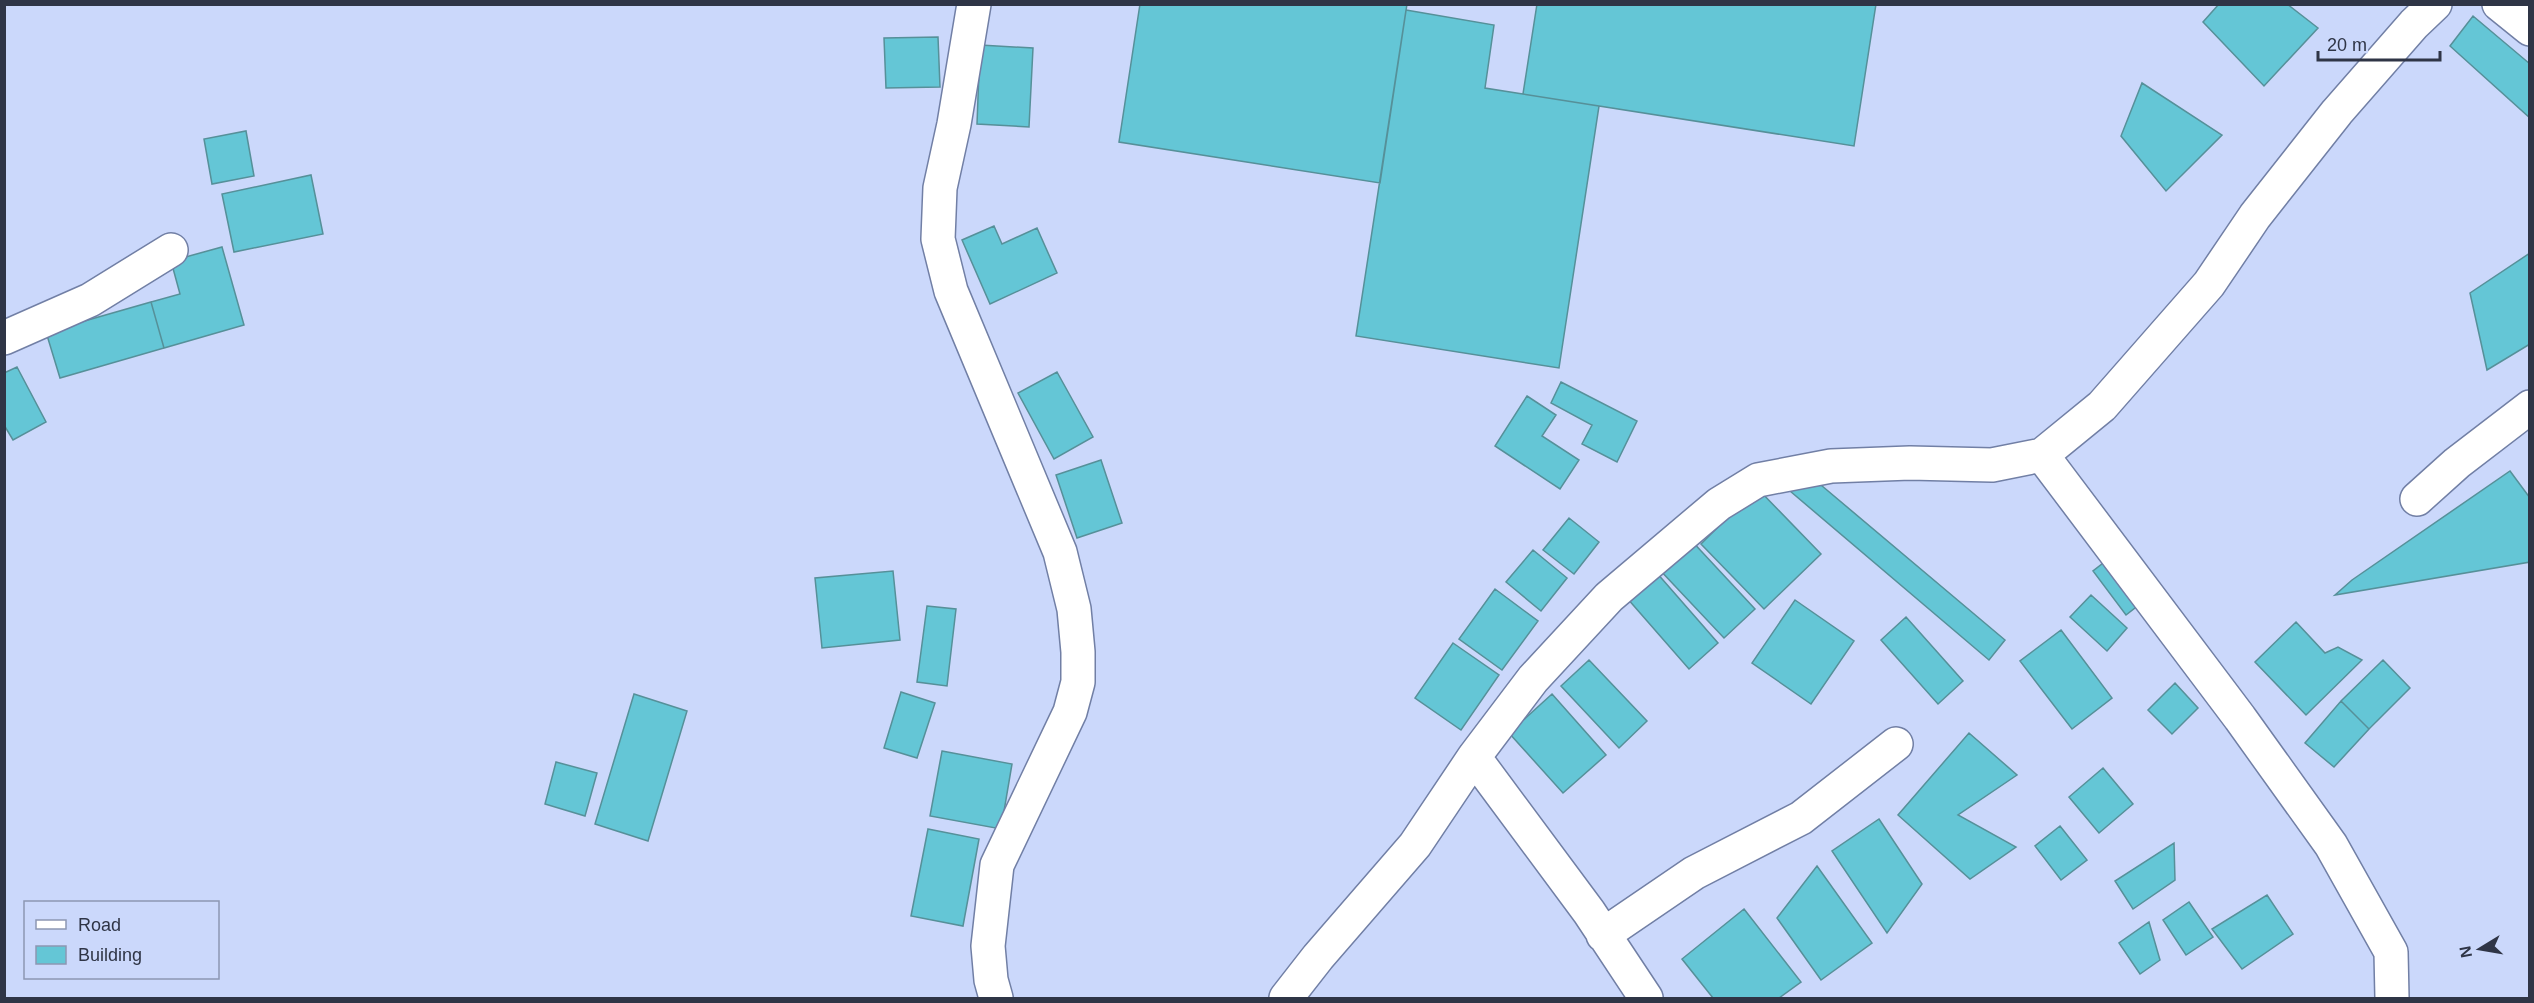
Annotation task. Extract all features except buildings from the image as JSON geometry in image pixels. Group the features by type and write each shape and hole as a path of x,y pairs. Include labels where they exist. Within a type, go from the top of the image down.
{"street":[{"path":"974,4 954,124 940,188 938,239 951,291 1060,552 1074,609 1078,652 1078,682 1070,712 997,865 988,946 991,980 996,999"},
{"path":"1286,999 1318,957 1415,845 1474,757 1533,679 1609,597 1719,504 1758,480 1831,466 1910,463 1992,465 2042,455 2102,406 2209,284 2255,216 2337,112 2414,24 2435,4"},
{"path":"2499,4 2529,29"},
{"path":"4,338 90,300 171,250"},
{"path":"2417,500 2457,463 2529,407"},
{"path":"2042,455 2241,717 2331,845 2391,952 2392,999"},
{"path":"1604,934 1694,873 1801,818 1896,744"},
{"path":"1474,757 1604,934 1646,999"}]}
